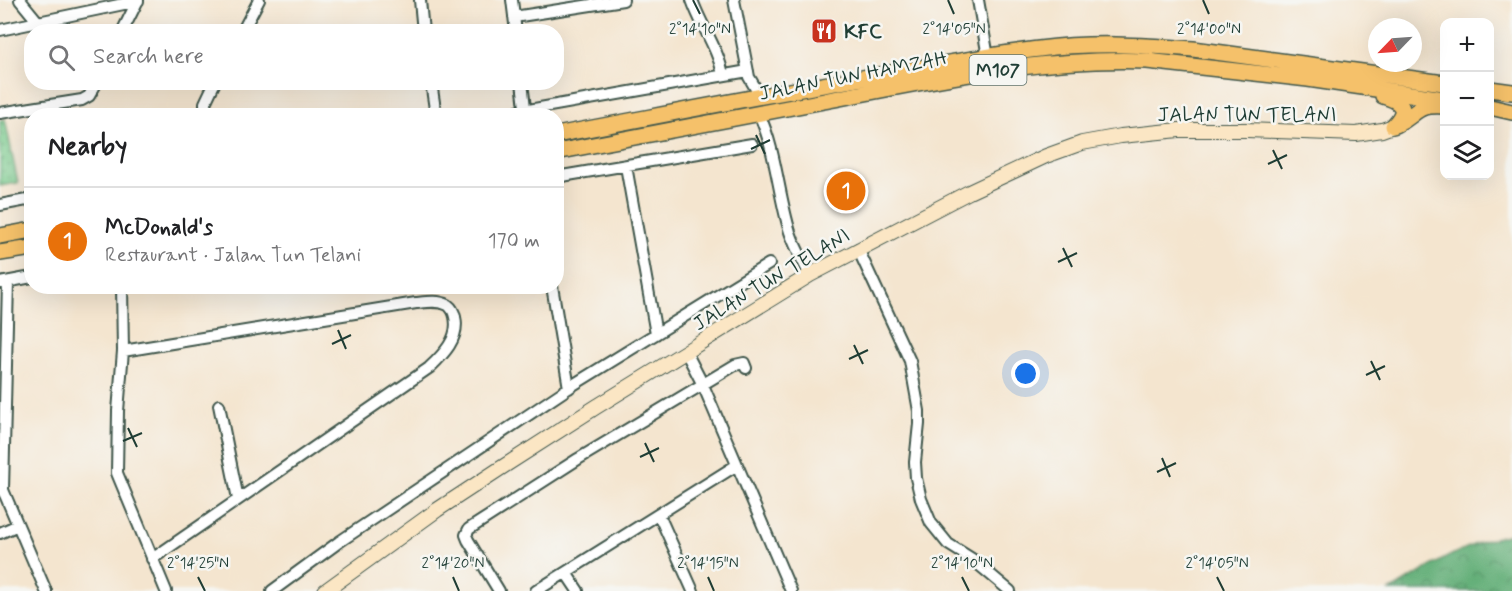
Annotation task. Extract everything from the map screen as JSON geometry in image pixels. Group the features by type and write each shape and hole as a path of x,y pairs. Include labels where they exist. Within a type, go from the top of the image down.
{"main road":[{"name":"JALAN TUN HAMZAH","path":"564,134 1040,48 1099,45 1156,46 1221,52 1440,82"},
{"name":"JALAN TUN HAMZAH","path":"564,151 901,86 1048,63 1148,61 1308,79 1440,98"},
{"path":"1308,79 1397,100 1402,111 1400,118 1393,126"},
{"path":"1494,90 1512,92"},
{"path":"1393,126 1423,107 1440,106"},
{"path":"1494,110 1512,112"},
{"path":"0,230 24,229"},
{"path":"0,236 24,231"},
{"path":"0,254 24,249"}],"street":[{"path":"20,0 38,22"},
{"path":"28,24 138,0"},
{"path":"126,24 138,0"},
{"path":"246,24 259,0"},
{"path":"420,0 422,24"},
{"path":"512,0 515,24"},
{"path":"514,17 598,2 623,0"},
{"path":"692,0 718,57 723,75"},
{"path":"734,0 749,74 756,89 769,95"},
{"path":"978,0 988,57"},
{"path":"0,30 24,25"},
{"path":"551,108 723,75 749,74"},
{"path":"733,102 744,90 749,74"},
{"path":"34,108 75,102 89,96 92,90"},
{"path":"205,108 211,90"},
{"path":"432,90 435,108"},
{"path":"523,90 525,108"},
{"path":"0,113 24,109"},
{"path":"759,114 769,140 790,231 810,275"},
{"name":"JALAN TUN TELANI","path":"325,591 437,510 596,407 810,275 1007,173 1046,156 1082,143 1179,130 1356,134 1376,132 1393,126"},
{"path":"564,176 752,144"},
{"path":"626,166 656,334"},
{"path":"0,205 24,200"},
{"path":"858,249 910,361 919,411 916,478 921,499 931,523 948,544 972,559 1010,591"},
{"path":"272,591 339,542 569,388 769,264"},
{"path":"24,279 4,283 3,490 46,591"},
{"path":"122,294 123,351 118,411 117,473 166,591"},
{"path":"553,294 569,388"},
{"path":"123,351 430,301 450,306 455,314 455,334 451,344 440,359 429,368 152,559"},
{"path":"686,352 703,385 791,591"},
{"path":"499,591 468,540 466,535 470,529 578,459 703,385 741,363 744,363 746,368"},
{"path":"219,405 238,499"},
{"path":"536,591 737,465"},
{"path":"659,515 693,591"},
{"path":"0,533 18,525"},
{"path":"566,573 578,591"}],"green space":[{"path":"5,119 18,183 0,186 0,120"},
{"path":"1512,534 1512,591 1390,591 1464,549"}],"place":[{"name":"KFC","path":"824,31"},
{"name":"McDonald's","path":"846,191"}]}
